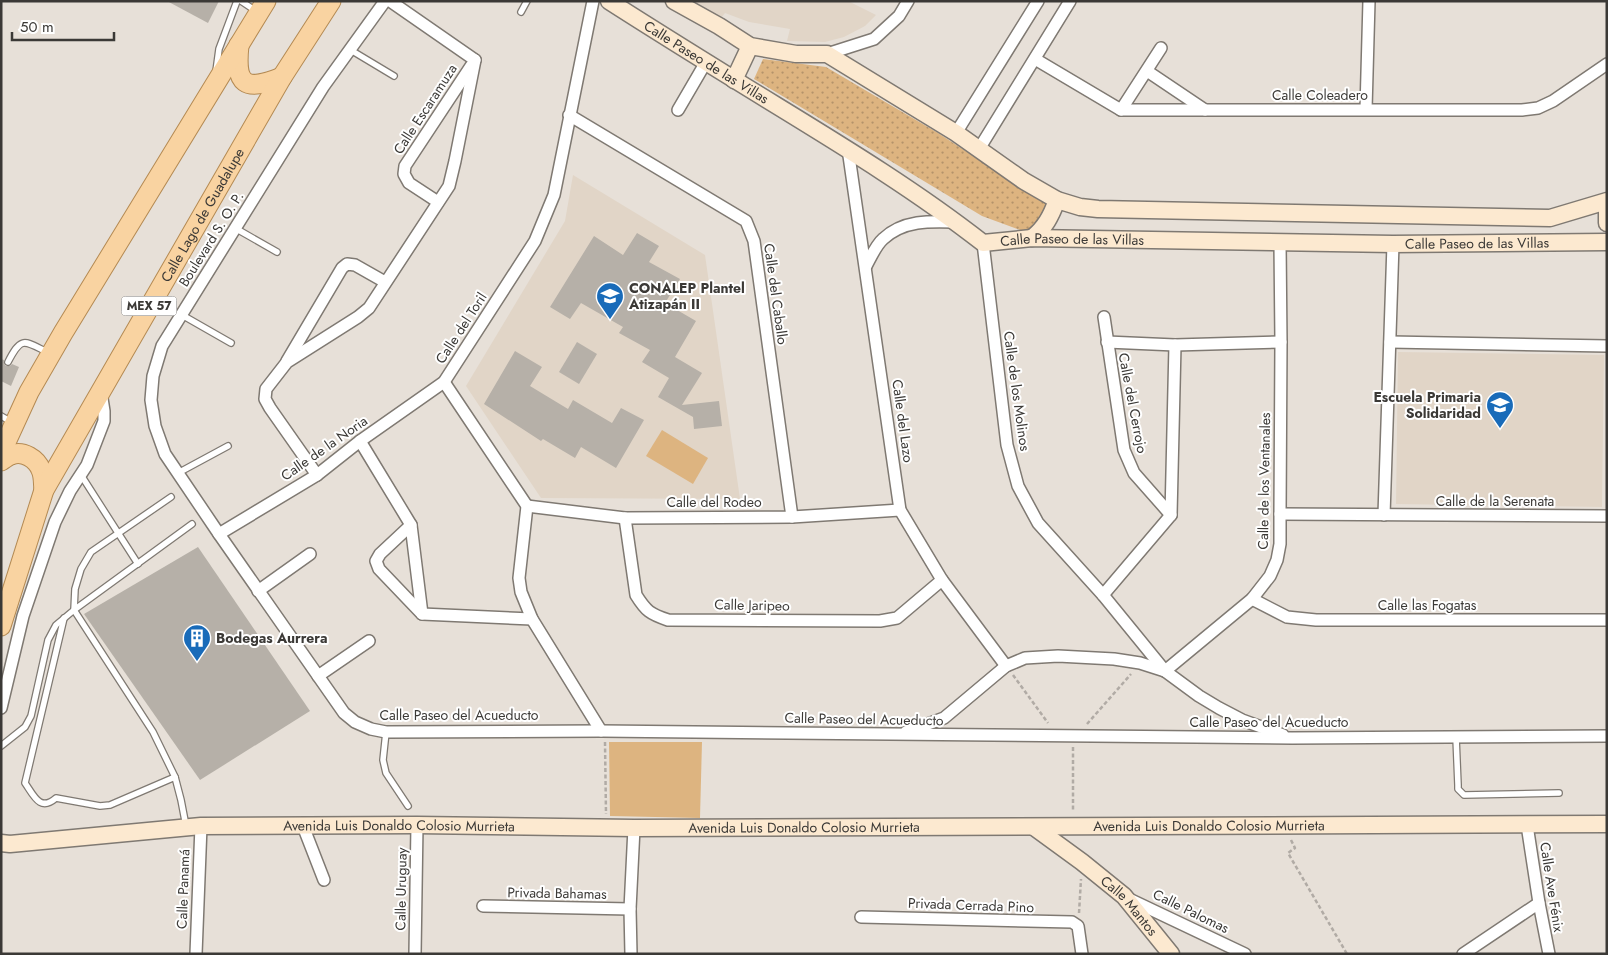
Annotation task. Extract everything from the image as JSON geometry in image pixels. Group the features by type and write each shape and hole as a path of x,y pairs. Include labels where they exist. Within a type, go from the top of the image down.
{"main road":[{"name":"Calle Lago de Guadalupe","path":"1,626 44,490 282,77 331,1"},
{"path":"1,453 8,420 29,392 262,7"},
{"path":"239,44 237,61 239,75 244,82 253,84 266,83 282,77"},
{"path":"1,462 11,455 20,454 38,462 42,472 44,490"}],"street":[{"name":"Boulevard S. O. P.","path":"219,534 165,454 155,426 151,400 153,376 162,346 323,87 385,1"},
{"name":"Calle Escaramuza","path":"390,1 475,60 405,166 404,174 408,182 438,202"},
{"name":"Calle del Toril","path":"527,506 444,382 535,241 554,195 593,1"},
{"name":"Calle Paseo de las Villas","path":"609,1 848,149 957,222 983,242 1032,238 1393,244 1607,242"},
{"path":"674,1 750,46 796,54 827,54 874,39 899,16 908,1"},
{"path":"956,133 1038,1"},
{"path":"978,149 1070,1"},
{"path":"1366,110 1369,1"},
{"path":"734,80 750,46"},
{"path":"1034,59 1122,110 1161,48"},
{"name":"Calle Paseo de las Villas","path":"827,54 956,133 1024,181 1057,200 1080,207 1098,209 1550,218 1607,201"},
{"path":"287,362 369,308 449,186 475,60"},
{"path":"678,110 706,62"},
{"name":"Calle Coleadero","path":"1122,110 1522,110 1538,108 1554,101 1607,64"},
{"path":"1147,71 1206,110"},
{"name":"Calle del Caballo","path":"569,115 746,221 754,241 792,517"},
{"name":"Calle del Lazo","path":"848,149 900,510 942,580 1006,666"},
{"path":"1032,238 1048,222 1057,200"},
{"path":"1607,208 1607,223"},
{"path":"866,266 882,239 899,227 927,221 957,222"},
{"name":"Calle de los Molinos","path":"983,242 1007,444 1018,486 1038,523 1103,595 1165,671 1199,696 1242,720 1292,738"},
{"name":"Calle de los Ventanales","path":"1165,671 1252,599 1270,576 1276,560 1280,544 1280,243"},
{"path":"1384,515 1393,244"},
{"path":"317,475 264,399 266,388 287,362 342,268 347,264 355,265 385,282"},
{"name":"Calle del Cerrojo","path":"1104,316 1124,450 1134,473 1171,515"},
{"name":"Calle del Cerrojo","path":"1107,342 1176,345 1281,342"},
{"path":"1390,342 1607,346"},
{"path":"1103,595 1171,515 1176,345"},
{"name":"Calle de la Noria","path":"219,534 317,475 360,441 444,382"},
{"path":"1,708 23,616 55,522 70,491 87,465 104,421 101,390"},
{"path":"360,441 411,525 422,614"},
{"path":"527,506 519,578 521,592 532,619 601,731"},
{"name":"Calle del Rodeo","path":"527,506 625,518 792,517 900,510"},
{"name":"Calle de la Serenata","path":"1280,514 1607,516"},
{"name":"Calle Jaripeo","path":"625,518 636,595 652,614 668,620 880,622 897,618 942,580"},
{"path":"411,525 380,554 376,561 379,570 422,614 532,619"},
{"name":"Calle Paseo del Acueducto","path":"219,534 344,713 355,722 371,730 386,732 601,731 1292,738 1607,736"},
{"path":"258,591 310,554"},
{"name":"Calle las Fogatas","path":"1252,599 1287,617 1316,620 1607,620"},
{"path":"318,676 369,641"},
{"name":"Calle de los Molinos","path":"898,734 944,718 1006,666 1025,658 1058,656 1114,659 1140,663 1165,671"},
{"path":"1250,737 1257,729 1254,724"},
{"name":"Avenida Luis Donaldo Colosio Murrieta","path":"1,843 10,844 194,827 417,825 634,828 1607,824"},
{"name":"Calle Uruguay","path":"415,954 417,825"},
{"name":"Calle Ave Fénix","path":"1527,825 1548,954"},
{"path":"303,826 324,880"},
{"name":"Calle Panamá","path":"194,827 196,954"},
{"name":"Calle Mantos","path":"1034,827 1124,896 1171,954"},
{"path":"631,954 630,909 634,828"},
{"name":"Calle Palomas","path":"1124,896 1244,954"},
{"path":"1463,954 1539,903"},
{"name":"Privada Bahamas","path":"482,906 630,909"},
{"name":"Privada Cerrada Pino","path":"861,916 1072,922 1078,926"},
{"path":"1078,926 1082,954"}],"lane":[{"path":"214,85 219,49 237,1"},
{"path":"242,1 262,7"},
{"path":"521,12 527,1"},
{"path":"349,49 394,76"},
{"path":"235,228 277,252"},
{"path":"182,315 231,343"},
{"path":"8,362 20,343 27,342 51,354"},
{"path":"178,473 228,446"},
{"path":"80,474 138,564"},
{"path":"171,497 91,552 81,569 75,589 74,610 153,732 175,777 181,800 194,827"},
{"path":"1,746 25,727 30,716 48,640 56,625 192,524"},
{"path":"64,618 25,783 40,802 45,805 50,804 56,798 100,806 110,805 175,777"},
{"path":"386,732 383,760 386,773 408,806"},
{"path":"1456,737 1458,789 1464,794 1560,793"}],"path":[{"path":"1087,725 1137,668"},
{"path":"601,731 605,741 606,828"},
{"path":"1283,826 1295,848 1288,852 1346,954"},
{"path":"1078,926 1082,862"}],"shaded area":[{"path":"689,1 848,1 876,15 865,26 844,37 825,42 787,41 790,29 749,22 725,13 722,17"},
{"path":"763,59 826,67 938,133 1048,205 1036,228 1023,231 982,216 754,79"},
{"name":"CONALEP Plantel Atizapán II","path":"573,175 705,255 740,499 541,498 466,386 565,221"},
{"name":"Escuela Primaria Solidaridad","path":"1398,352 1604,355 1602,507 1396,504"},
{"path":"662,430 708,458 693,484 646,456"},
{"path":"609,742 702,742 700,818 610,816"}],"building":[{"path":"167,1 219,1 208,23"},
{"path":"637,233 659,246 649,262 680,279 665,303 696,321 675,357 702,373 682,405 719,401 722,426 694,429 693,417 658,397 669,378 642,362 650,350 619,333 623,327 581,303 570,319 550,307 594,236 623,255"},
{"path":"577,342 597,354 579,384 559,372"},
{"path":"515,351 542,367 530,386 568,409 573,400 612,423 621,408 644,420 616,468 581,447 575,458 543,439 541,441 484,404"},
{"path":"1,359 4,360 6,366 12,364 19,367 11,386 1,381"},
{"name":"Bodegas Aurrera","path":"198,547 310,711 200,780 84,614"}],"place":[{"name":"CONALEP Plantel Atizapán II","path":"610,320"},
{"name":"Escuela Primaria Solidaridad","path":"1500,429"},
{"name":"Bodegas Aurrera","path":"197,662"}]}
